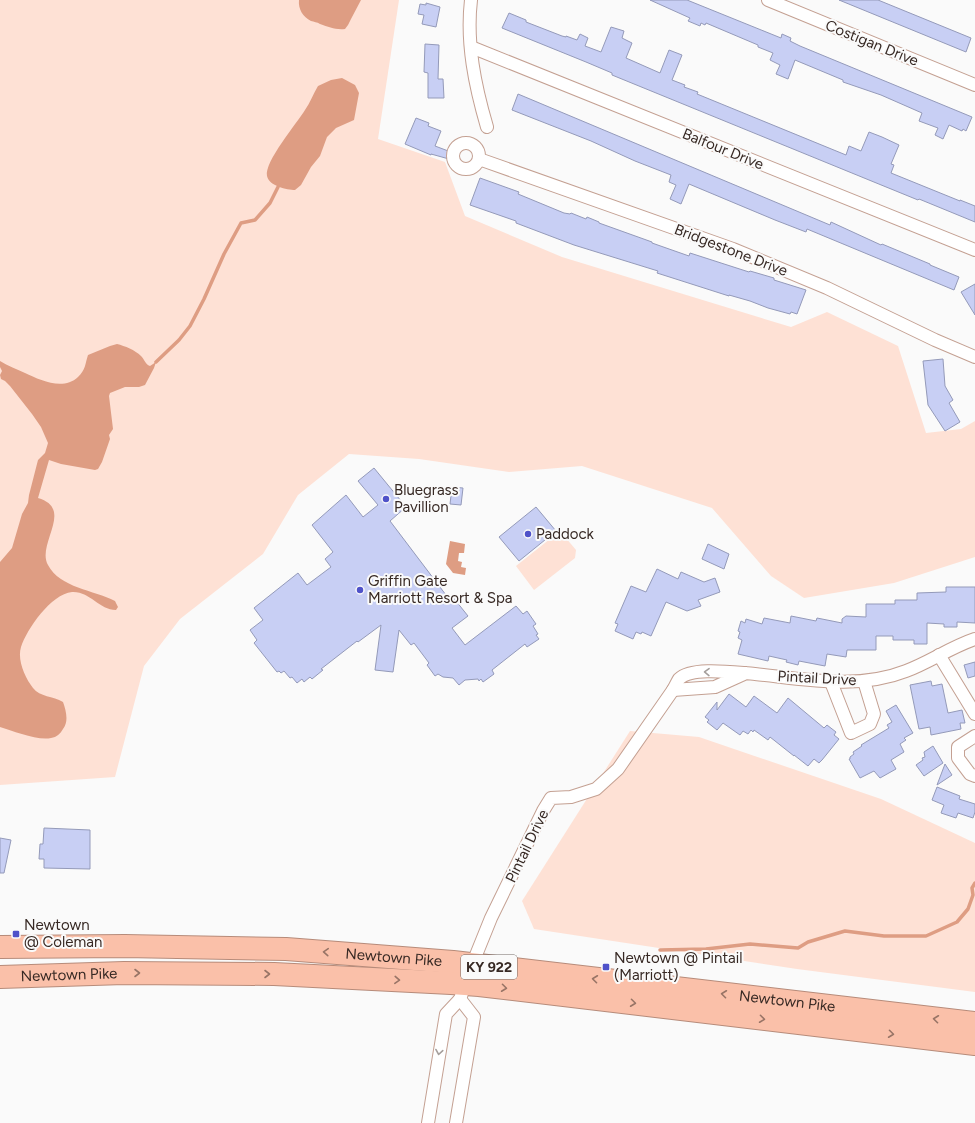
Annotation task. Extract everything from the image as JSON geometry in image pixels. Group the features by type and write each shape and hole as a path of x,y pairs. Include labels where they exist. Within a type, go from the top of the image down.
{"highway":[{"name":"Newtown Pike","path":"0,947 125,946 286,949 382,956 466,982 975,1044"},
{"name":"Newtown Pike","path":"0,977 124,973 274,974 466,982 975,1023"}],"street":[{"path":"471,0 469,15 470,47 486,127"},
{"name":"Costigan Drive","path":"768,0 975,85"},
{"name":"Balfour Drive","path":"470,47 975,250"},
{"name":"Bridgestone Drive","path":"479,160 733,249 827,288 935,340 975,357"},
{"name":"Pintail Drive","path":"466,982 491,918 551,798 571,797 596,789 618,769 680,679 687,674 701,671 746,673 831,682 864,681 905,672 954,647 975,639"},
{"path":"939,655 975,714"},
{"path":"673,690 715,687 746,673"},
{"path":"831,682 852,733 870,724 874,714 864,681"},
{"path":"975,736 958,747 958,758 970,774 975,776"},
{"path":"428,1123 446,1014 466,982"},
{"path":"456,1123 474,1017 466,982"}],"shaded area":[{"path":"0,0 399,0 378,139 445,162 465,216 562,257 791,327 827,312 898,346 926,433 961,429 975,421 975,557 894,583 804,598 771,576 712,508 582,466 509,472 419,459 349,454 298,495 263,554 180,619 144,666 115,777 0,785"},
{"path":"299,0 361,0 345,29 335,29 311,21 303,15 300,10"},
{"path":"342,78 355,85 359,93 354,120 336,128 327,137 320,156 311,167 301,185 295,190 275,185 268,179 267,170 276,152 307,107 318,86 331,80"},
{"path":"117,344 136,352 150,366 156,362 154,368 145,385 139,387 125,387 110,393 109,396 113,429 109,435 110,439 98,469 95,470 61,464 49,460 38,498 49,503 53,510 54,518 46,557 48,565 53,573 69,584 115,601 118,607 116,610 110,609 104,607 84,594 72,592 64,594 56,599 34,622 21,647 20,657 22,669 36,691 63,702 66,712 66,723 61,732 53,738 46,739 33,737 0,727 0,562 12,548 22,514 28,503 38,460 45,453 48,443 41,427 32,414 10,386 1,379 0,375 2,371 0,361 44,381 59,384 66,383 72,381 81,374 88,355"},
{"path":"560,531 576,550 575,558 534,590 516,566"},
{"path":"450,541 465,544 464,553 459,553 458,561 462,562 461,567 466,568 465,575 453,573 446,564"},
{"path":"630,731 699,737 881,799 975,843 975,992 797,969 534,929 522,901"}],"building":[{"path":"650,0 687,0 781,38 782,34 791,38 790,41 800,46 972,117 966,131 963,129 962,131 949,125 943,139 935,135 938,128 919,121 922,113 881,95 843,82 843,80 795,60 788,79 776,74 780,65 770,60 773,53 706,23 705,25 701,23 700,26 688,21 690,18"},
{"path":"839,0 878,0 971,38 966,52"},
{"path":"426,3 440,7 436,27 422,24 424,15 418,14 420,4 426,5"},
{"path":"509,13 526,20 526,22 562,36 577,40 580,34 588,38 585,46 601,52 611,27 624,31 622,38 632,43 626,58 660,73 669,50 682,55 672,80 685,85 684,87 698,92 697,94 846,155 849,146 861,151 869,132 882,137 899,145 891,164 894,165 891,173 975,206 975,222 612,75 612,73 502,28"},
{"path":"425,44 439,45 438,79 443,79 444,98 428,98 428,73 424,72"},
{"path":"518,94 830,225 831,222 881,245 882,244 959,277 954,290 807,229 806,232 689,184 681,204 670,199 676,185 669,182 671,175 512,110"},
{"path":"416,118 429,123 428,126 441,131 435,146 451,152 449,159 431,155 405,144"},
{"path":"480,178 519,192 518,194 564,213 571,213 586,219 587,217 599,223 689,256 690,253 749,272 750,271 774,278 774,280 806,290 797,314 791,312 790,314 768,308 750,301 729,296 657,273 658,271 574,245 516,223 516,221 470,205"},
{"path":"975,284 975,315 961,292"},
{"path":"943,359 945,386 953,400 949,403 960,422 945,431 928,405 923,361"},
{"name":"Griffin Gate Marriott Resort & Spa","path":"374,468 406,507 390,521 446,595 452,596 468,616 452,628 465,645 516,606 523,614 527,611 536,624 533,626 539,639 527,647 525,644 492,670 494,674 483,682 481,679 479,681 478,679 465,680 459,685 453,678 443,677 438,674 435,676 427,665 429,663 414,643 411,645 399,630 393,672 375,670 381,625 358,642 357,641 321,669 323,670 312,679 310,677 304,682 302,679 297,683 284,671 281,673 279,671 277,672 254,643 257,640 250,630 263,620 254,608 298,573 307,585 331,567 325,559 333,552 312,525 346,495 363,517 378,505 358,481"},
{"path":"452,487 463,488 461,505 450,504"},
{"name":"Paddock","path":"536,507 556,531 519,561 499,537"},
{"path":"708,544 729,554 724,569 702,559"},
{"path":"657,569 678,579 681,572 704,582 715,578 720,592 698,600 701,606 687,611 666,602 651,636 642,632 641,634 636,632 633,639 615,631 618,624 615,623 631,586 646,592"},
{"path":"946,587 975,587 975,623 957,622 957,627 944,627 944,624 927,623 927,644 914,644 914,640 893,640 893,636 876,636 876,650 847,650 846,657 827,654 825,666 799,661 798,665 786,662 787,660 769,656 768,661 738,654 742,640 738,638 740,632 738,631 741,621 745,623 746,619 762,624 764,618 790,623 791,616 816,621 817,618 842,623 842,619 846,616 866,617 866,604 895,604 895,600 917,600 917,593 946,592"},
{"path":"975,662 975,676 968,678 964,665"},
{"path":"931,681 932,686 942,684 948,713 962,710 965,723 960,723 961,729 931,735 930,727 919,729 910,685"},
{"path":"729,694 746,707 754,696 777,713 788,698 824,728 827,725 836,732 834,735 839,739 819,763 814,759 808,766 770,737 768,740 754,730 753,732 751,730 748,734 743,731 740,735 723,723 717,730 707,722 709,720 705,717 717,702 717,710"},
{"path":"896,705 913,733 904,738 906,740 900,744 904,752 891,760 896,769 880,778 874,771 860,778 849,759 854,754 853,752 862,746 861,745 889,728 887,725 892,722 886,711"},
{"path":"933,746 943,763 924,776 916,765 923,760 922,758 925,757 924,752"},
{"path":"945,764 952,775 937,785"},
{"path":"937,787 960,796 959,799 975,804 973,818 958,813 956,818 941,813 944,805 932,800"},
{"path":"44,828 90,830 90,869 44,868 44,859 39,859 40,844 43,844"},
{"path":"0,838 11,840 4,873 0,873"}],"waterway":[{"path":"156,362 179,340 190,326 224,254 241,223 255,220 270,203 278,187"},
{"path":"660,950 706,949 750,944 798,948 808,942 845,931 884,936 926,936 957,922 968,909 973,895 972,888 975,883"}],"place":[{"name":"Bluegrass Pavillion","path":"386,499"},
{"name":"Paddock","path":"528,534"},
{"name":"Griffin Gate Marriott Resort & Spa","path":"360,590"},
{"name":"Newtown @ Coleman","path":"16,934"},
{"name":"Newtown @ Pintail (Marriott)","path":"606,967"}]}
